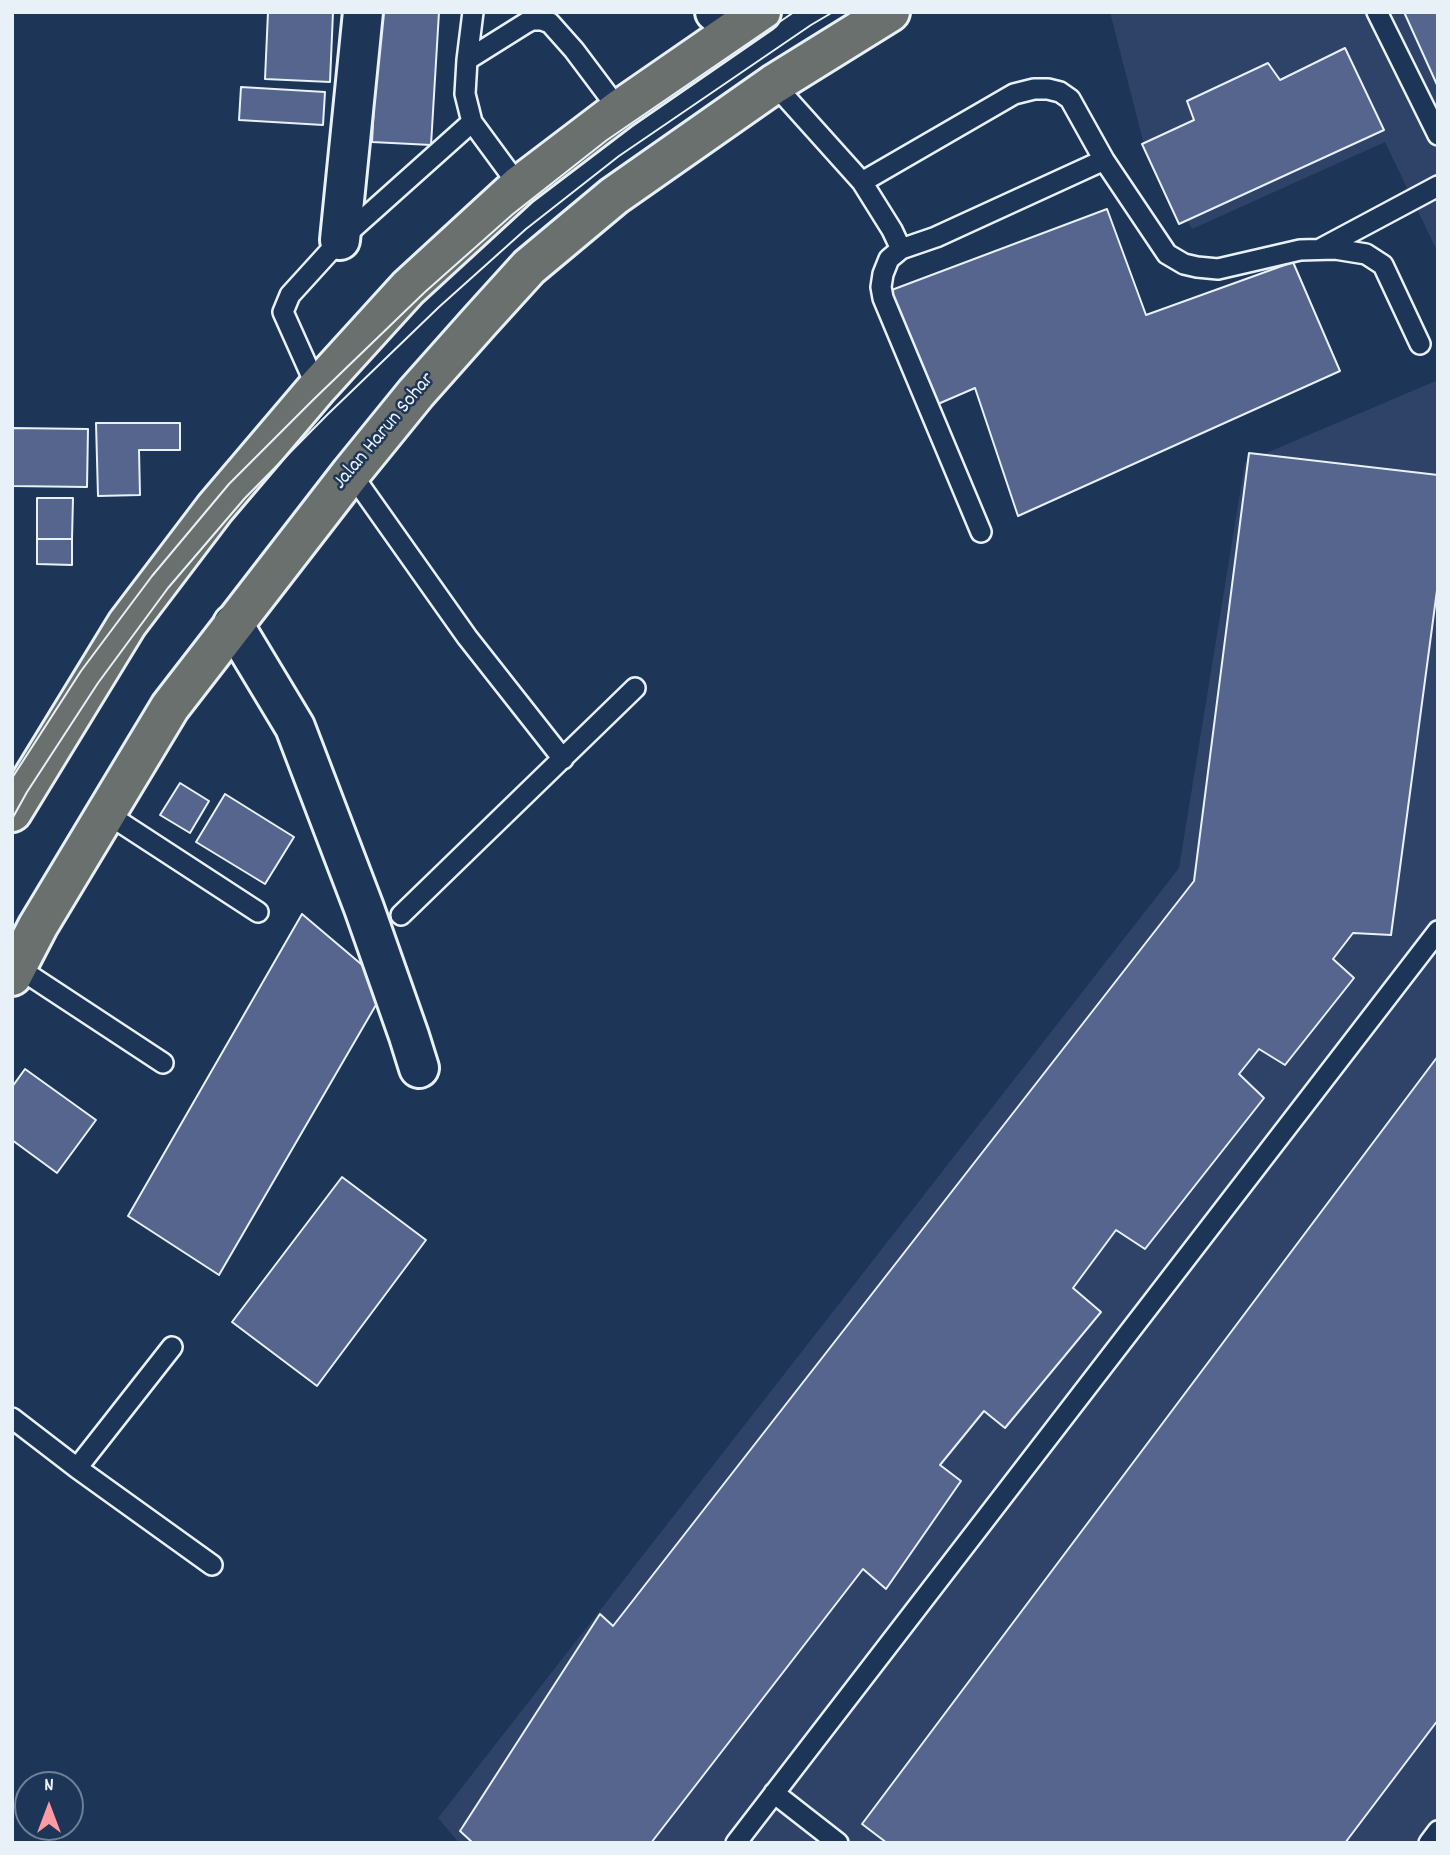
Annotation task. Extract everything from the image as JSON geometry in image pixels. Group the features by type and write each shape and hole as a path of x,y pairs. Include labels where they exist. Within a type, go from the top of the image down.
{"highway":[{"name":"Jalan Harun Sohar","path":"15,971 38,926 170,706 351,472 416,393 530,267 614,196 774,83 890,12"},
{"path":"12,812 127,624 215,508 317,388 408,288 519,186 737,18"}],"street":[{"path":"340,240 363,12"},
{"path":"233,624 295,727 368,921 419,1068"}],"lane":[{"path":"472,12 465,93 472,122 519,186"},
{"path":"1377,12 1438,135"},
{"path":"467,60 526,23 542,20 550,23 574,50 619,110"},
{"path":"774,83 862,182 901,248"},
{"path":"862,182 1014,93 1034,89 1060,92 1070,99 1104,160 1167,254 1184,264 1219,269 1300,250 1335,248 1366,254 1383,265 1420,344"},
{"path":"317,388 282,313 290,295 340,240 472,122"},
{"path":"981,532 883,298 883,274 889,259 901,248 936,237 1104,160"},
{"path":"1318,250 1438,186"},
{"path":"351,472 467,636 563,759"},
{"path":"401,915 635,688"},
{"path":"106,813 258,912"},
{"path":"736,1843 1438,931"},
{"path":"15,971 163,1063"},
{"path":"77,1468 172,1347"},
{"path":"12,1418 212,1565"},
{"path":"774,1793 838,1843"},
{"path":"1429,1843 1438,1831"}],"shaded area":[{"path":"1110,12 1438,12 1438,253 1385,142 1192,229 1143,141"},
{"path":"1438,380 1438,1843 459,1843 438,1818 1179,868 1245,462"}],"building":[{"path":"268,12 333,12 330,82 265,79"},
{"path":"379,12 439,12 431,145 372,142"},
{"path":"1404,12 1438,12 1438,87"},
{"path":"1345,48 1384,130 1179,224 1142,144 1194,120 1187,101 1268,63 1280,80"},
{"path":"241,87 325,92 323,125 239,120"},
{"path":"1107,209 1146,315 1293,262 1340,371 1018,516 975,388 938,404 889,291"},
{"path":"96,423 180,423 180,450 139,450 140,495 98,496"},
{"path":"12,428 88,429 87,487 12,486"},
{"path":"1249,453 1438,475 1438,583 1391,935 1353,933 1333,959 1354,978 1285,1065 1259,1049 1239,1074 1264,1098 1145,1249 1116,1230 1073,1288 1101,1312 1005,1428 984,1411 940,1465 961,1481 886,1589 863,1569 651,1843 473,1843 460,1831 600,1614 613,1626 1194,881"},
{"path":"37,498 73,498 72,539 37,539"},
{"path":"37,539 72,539 72,565 37,564"},
{"path":"180,783 209,801 190,833 160,815"},
{"path":"225,794 294,837 265,884 196,842"},
{"path":"302,914 387,986 219,1275 128,1216"},
{"path":"1438,1056 1438,1720 1345,1843 887,1843 862,1824"},
{"path":"25,1069 96,1120 57,1173 12,1140 12,1087"},
{"path":"342,1177 426,1240 317,1386 232,1322"}],"tram line":[{"path":"12,778 81,671 152,576 229,484 313,400 425,292 513,214 607,140 794,12"},
{"path":"12,819 98,683 168,588 245,498 328,414 439,307 526,229 619,156 833,12"}]}
